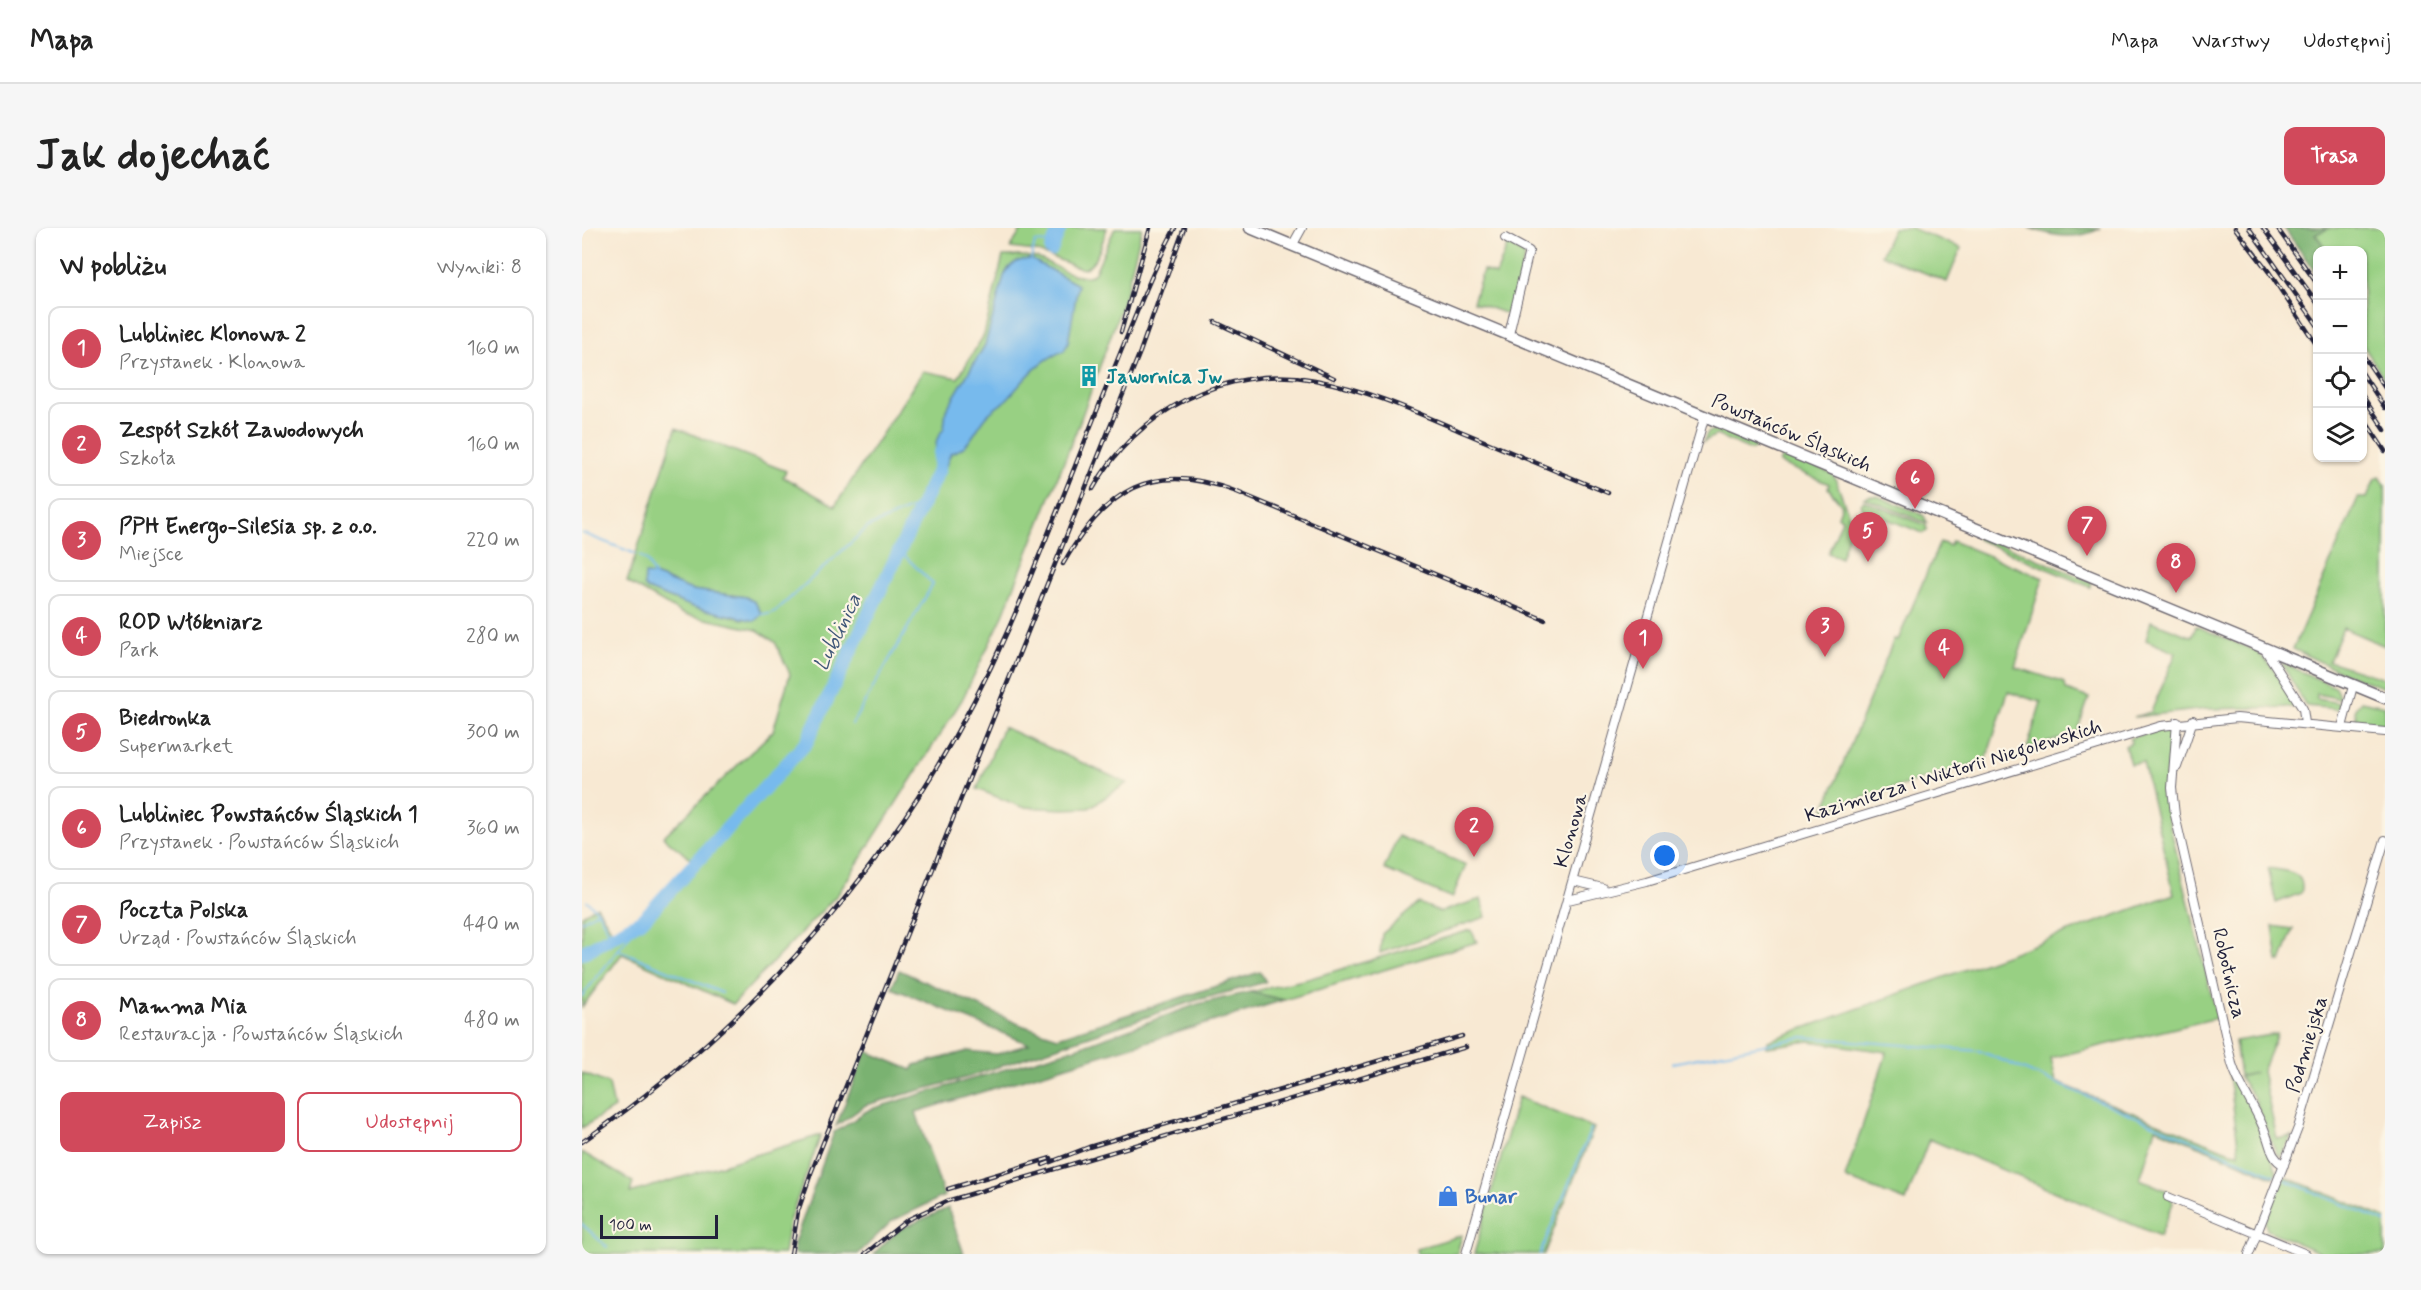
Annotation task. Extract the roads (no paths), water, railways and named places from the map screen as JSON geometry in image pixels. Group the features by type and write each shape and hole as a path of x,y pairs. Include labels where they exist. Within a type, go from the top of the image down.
{"main road":[{"name":"Powstańców Śląskich","path":"1250,228 2385,698"}],"street":[{"path":"1292,246 1302,228"},
{"path":"1505,238 1529,251 1509,334"},
{"name":"Klonowa","path":"1466,1254 1568,900 1678,502 1705,415"},
{"path":"2264,648 2303,709 2305,723"},
{"path":"2342,727 2353,686"},
{"name":"Kazimierza i Wiktorii Niegolewskich","path":"1568,900 1657,878 2140,730 2177,722 2236,718 2385,732"},
{"name":"Robotnicza","path":"2174,776 2188,741 2193,720"},
{"name":"Robotnicza","path":"2177,722 2172,795 2176,822 2232,1064 2236,1077 2251,1099 2265,1129 2274,1156 2284,1165"},
{"name":"Podmiejska","path":"2249,1254 2255,1233 2298,1128 2385,840"},
{"path":"1573,881 1592,887 1615,889"},
{"path":"2168,1197 2306,1254"}],"water":[{"path":"1031,259 1078,285 1068,343 1064,351 1039,365 1007,399 987,415 967,444 951,453 945,468 939,469 935,452 937,439 944,428 946,410 985,345 1004,276 1014,263"},
{"path":"645,574 654,575 692,590 746,597 755,602 762,614 755,621 693,607 647,589 644,586"}],"waterway":[{"name":"Lublinica","path":"1051,250 1060,228"},
{"path":"1031,259 1035,242 1054,243"},
{"name":"Lublinica","path":"582,953 641,921 806,743 939,469 940,453"},
{"path":"762,614 770,614 777,610 868,527 922,504"},
{"path":"582,533 636,554"},
{"path":"852,724 933,584 900,551"},
{"path":"640,556 647,561 654,575"},
{"path":"587,901 598,911"},
{"path":"582,921 598,911 612,938"},
{"path":"582,996 641,921"},
{"path":"619,950 722,993"},
{"path":"1673,1063 1803,1037 1980,1051 2274,1175"},
{"path":"1540,1254 1591,1129"},
{"path":"2285,1180 2385,1222"},
{"path":"582,1224 607,1247"}],"railway":[{"path":"1121,332 1150,228"},
{"path":"582,1142 650,1091 715,1037 775,978 831,916 882,850 929,780 971,707 1008,630 1143,297 1175,228"},
{"path":"791,1254 798,1211 811,1173 1140,352 1184,228"},
{"path":"2235,228 2269,272 2313,339"},
{"path":"2249,228 2313,319"},
{"path":"2263,228 2315,300"},
{"path":"2277,228 2313,278"},
{"path":"1215,322 1334,378"},
{"path":"2367,361 2385,388"},
{"path":"1093,489 1111,462 1133,437 1158,416 1186,399 1217,387 1249,379 1282,377 1335,384 1373,396 1608,493"},
{"path":"2367,381 2385,408"},
{"path":"2367,403 2385,430"},
{"path":"2367,424 2385,451"},
{"path":"1063,564 1079,538 1114,500 1134,488 1156,481 1180,479 1207,483 1237,492 1545,620"},
{"path":"1043,1165 1089,1147 1462,1036"},
{"path":"865,1254 907,1220 947,1201 1466,1047"},
{"path":"948,1189 1051,1158"}],"place":[{"name":"Jawornica Jw","path":"1089,376"},
{"name":"Lubliniec Powstańców Śląskich 1","path":"1915,509"},
{"name":"Poczta Polska","path":"2087,556"},
{"name":"Biedronka","path":"1868,562"},
{"name":"Mamma Mia","path":"2176,593"},
{"name":"PPH Energo-Silesia sp. z o.o.","path":"1825,657"},
{"name":"Lubliniec Klonowa 2","path":"1643,669"},
{"name":"ROD Włókniarz","path":"1944,679"},
{"name":"Zespół Szkół Zawodowych","path":"1474,857"},
{"name":"Bunar","path":"1448,1196"}]}
